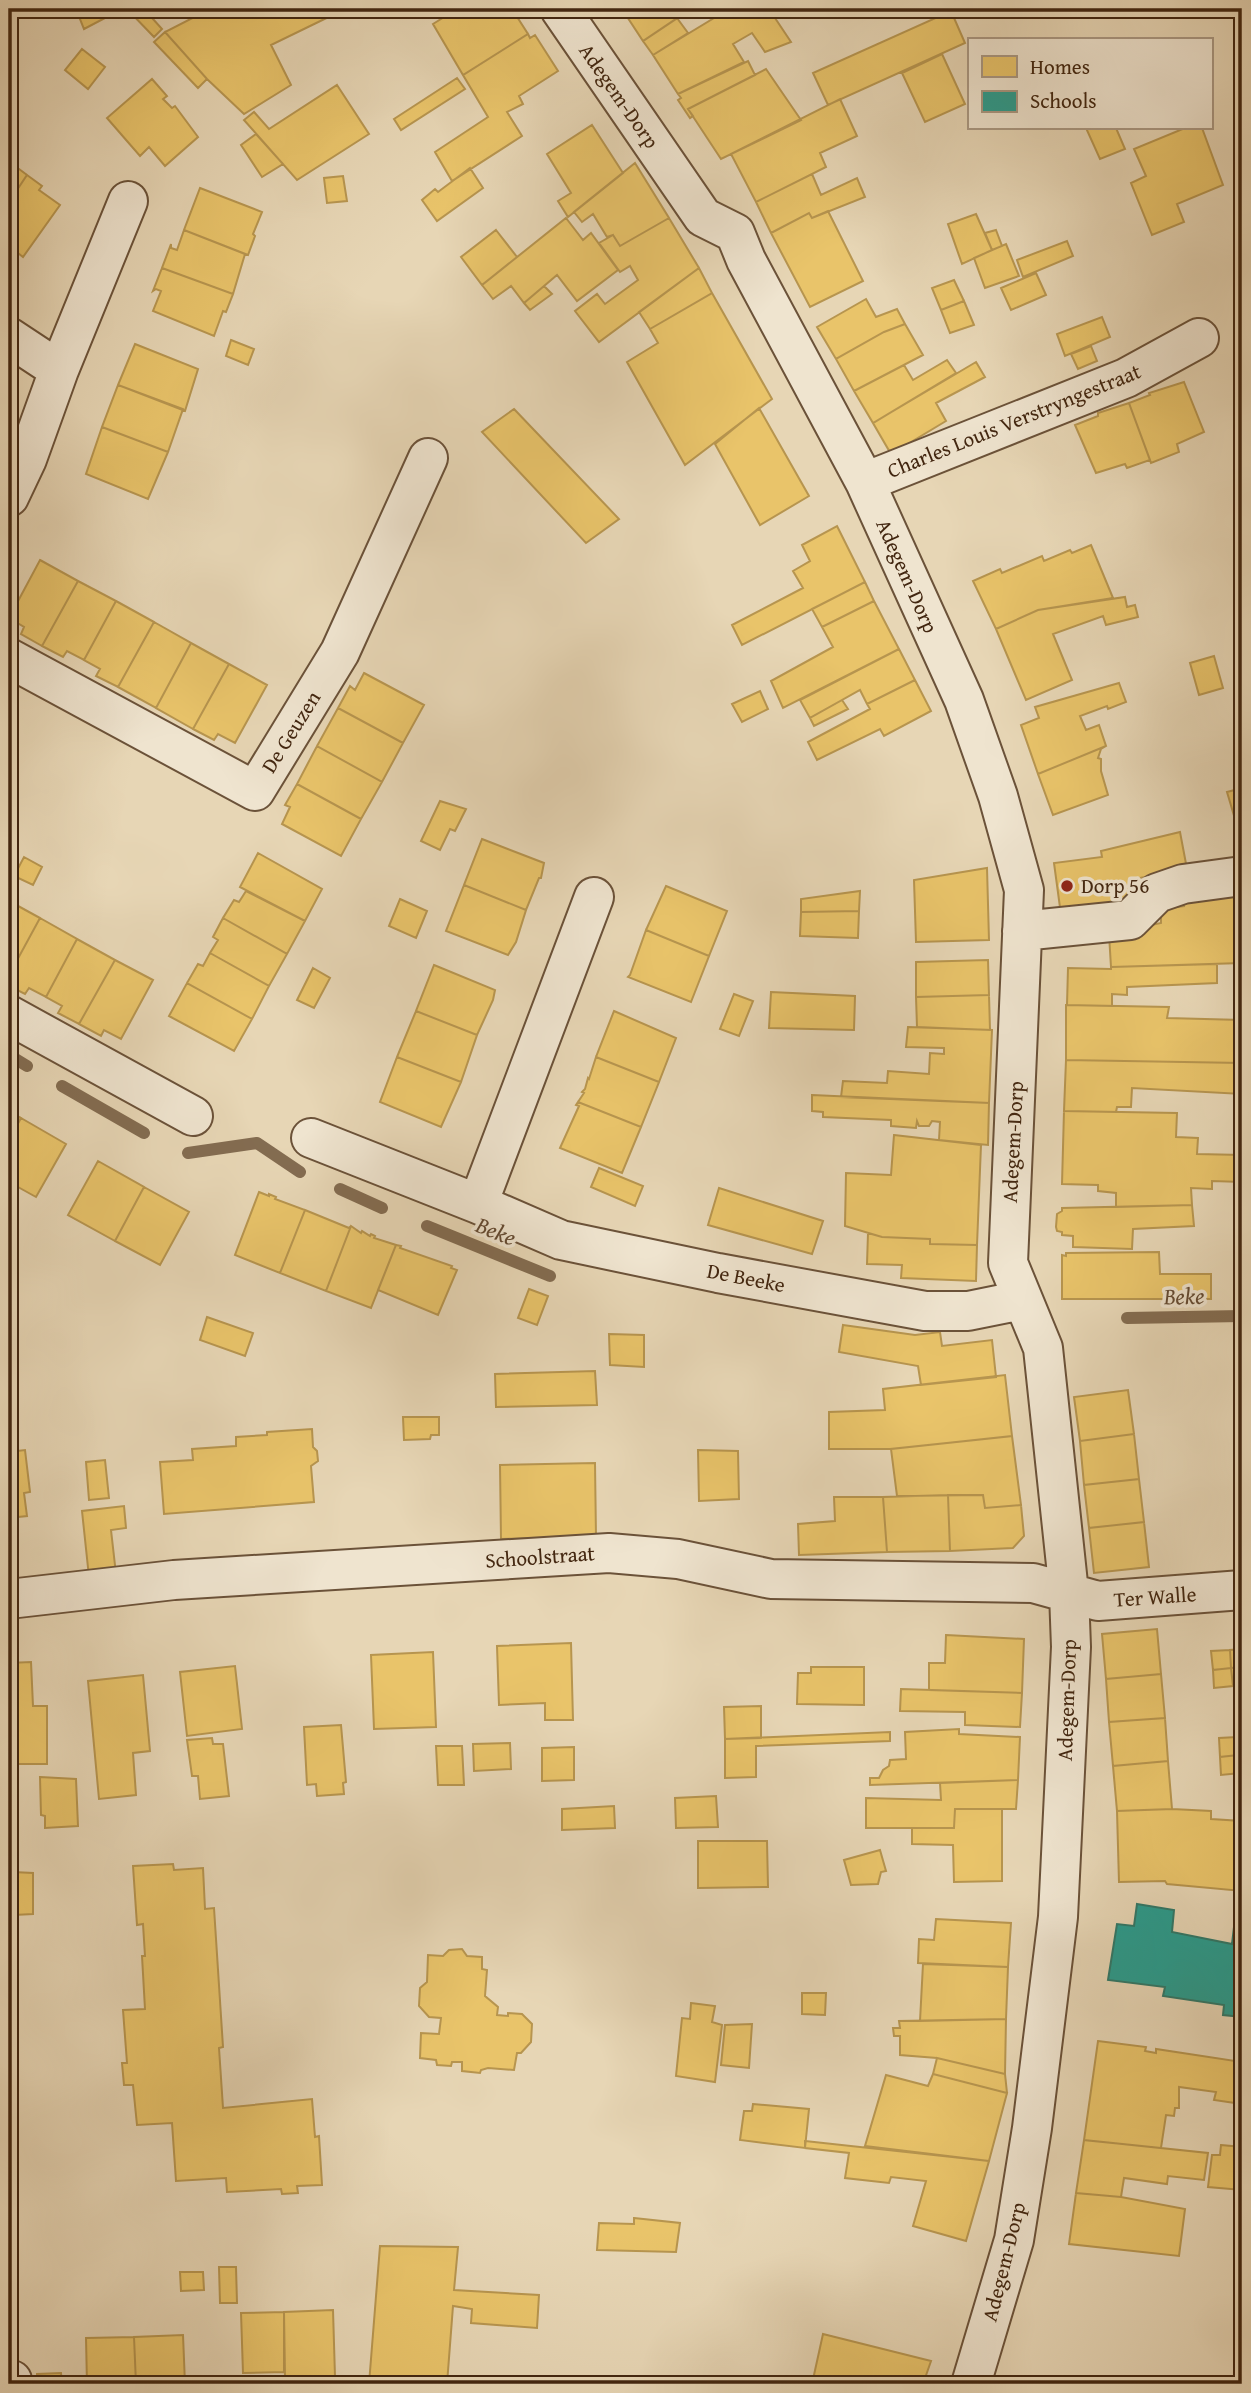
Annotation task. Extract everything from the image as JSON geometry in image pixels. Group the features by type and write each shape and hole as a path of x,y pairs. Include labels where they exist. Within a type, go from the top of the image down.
{"street":[{"name":"Adegem-Dorp","path":"560,9 704,217 735,233 746,260 865,482 964,700 999,796 1024,890 1008,1263 1043,1348 1069,1592 1070,1647 1058,1917 1033,2115 1014,2240 971,2384"},
{"path":"9,497 27,459 59,370 128,201"},
{"path":"9,337 59,370"},
{"name":"Charles Louis Verstryngestraat","path":"865,482 1126,378 1199,338"},
{"name":"De Geuzen","path":"9,658 255,791 340,652 428,458"},
{"path":"1022,931 1130,920 1157,893 1183,884 1242,876"},
{"path":"478,1204 594,897"},
{"path":"9,1015 193,1116"},
{"name":"De Beeke","path":"310,1138 478,1204 561,1240 718,1273 925,1311 968,1311 1022,1300"},
{"name":"Schoolstraat","path":"9,1599 174,1580 609,1553 678,1559 771,1578 1033,1583 1069,1592"},
{"name":"Ter Walle","path":"1069,1592 1098,1601 1242,1590"}],"building: Homes":[{"path":"76,9 101,9 105,18 84,29"},
{"path":"127,9 144,9 162,29 154,37"},
{"path":"210,9 345,9 271,45 291,85 244,114 207,79 165,32"},
{"path":"457,9 512,9 528,34 463,75 433,24"},
{"path":"622,9 691,9 643,41"},
{"path":"729,9 769,9 791,42 765,52 752,33 733,44 744,62 678,94 653,55"},
{"path":"951,11 965,43 828,105 813,73"},
{"path":"677,18 688,33 653,55 643,41"},
{"path":"165,32 207,79 198,88 154,42"},
{"path":"528,34 530,38 535,35 558,71 519,96 523,104 507,112 522,136 452,181 435,152 488,117 463,75"},
{"path":"82,49 105,67 88,89 65,70"},
{"path":"942,54 965,104 925,122 902,73"},
{"path":"748,61 755,75 688,109 693,116 690,118 678,100 681,98 678,94"},
{"path":"766,69 801,120 721,159 688,109"},
{"path":"457,78 465,89 401,130 394,119"},
{"path":"152,79 167,96 163,99 172,108 175,106 198,137 165,166 149,147 140,156 107,118"},
{"path":"337,85 369,134 297,180 244,120 254,112 269,129"},
{"path":"840,99 857,136 820,153 826,167 756,202 731,154"},
{"path":"592,125 623,173 568,217 558,201 571,193 547,154"},
{"path":"1087,130 1117,130 1125,149 1100,159"},
{"path":"1180,130 1203,130 1223,185 1177,204 1184,222 1152,235 1131,183 1146,176 1134,149"},
{"path":"256,134 283,164 262,177 241,145"},
{"path":"11,163 27,175 9,202 9,165"},
{"path":"635,163 669,218 620,246 613,235 607,237 593,214 582,222 574,212"},
{"path":"470,168 483,188 437,221 422,200 435,189 438,192"},
{"path":"812,174 821,195 857,178 865,197 812,218 809,213 771,233 756,202"},
{"path":"27,175 42,186 39,190 60,205 23,257 9,246 9,202"},
{"path":"343,176 347,201 327,203 324,178"},
{"path":"200,188 262,212 248,255 184,230"},
{"path":"828,211 863,281 810,307 771,233 809,213 812,218"},
{"path":"976,214 992,250 962,264 948,224"},
{"path":"566,218 583,240 591,233 618,270 577,301 557,275 524,303 511,286 493,299 482,285"},
{"path":"669,218 699,268 599,342 575,311 597,294 605,304 638,280 630,266 620,272 599,243 613,235 620,246"},
{"path":"184,230 245,254 233,294 162,268 171,244 171,248 177,250"},
{"path":"496,230 517,257 482,285 461,257"},
{"path":"996,230 1002,246 992,250 985,233"},
{"path":"1067,241 1073,256 1023,277 1017,260"},
{"path":"1006,244 1019,276 985,288 974,258"},
{"path":"162,268 233,294 226,312 223,311 214,336 153,311 161,291 153,291"},
{"path":"699,268 712,293 650,329 639,312"},
{"path":"1036,273 1046,295 1011,310 1001,288"},
{"path":"954,280 964,301 941,310 932,288"},
{"path":"544,286 552,294 530,310 524,303"},
{"path":"712,293 772,399 685,465 627,362 658,343 650,329"},
{"path":"866,299 876,317 897,309 905,324 884,332 836,359 817,327"},
{"path":"964,301 974,325 950,333 941,310"},
{"path":"1102,317 1110,337 1065,356 1057,334"},
{"path":"905,324 923,355 854,391 836,359 884,332"},
{"path":"231,340 254,349 248,365 226,356"},
{"path":"135,344 198,369 185,411 118,385"},
{"path":"1091,346 1097,361 1078,369 1071,354"},
{"path":"947,360 956,373 873,423 854,391 904,365 913,380"},
{"path":"976,362 985,377 936,403 946,421 891,454 873,423"},
{"path":"1184,382 1204,432 1177,444 1179,452 1151,463 1129,403 1150,395 1149,393"},
{"path":"118,385 183,409 168,452 102,427"},
{"path":"1129,403 1150,460 1127,468 1125,464 1096,473 1075,425 1098,416 1098,413"},
{"path":"759,408 809,496 760,525 715,444"},
{"path":"514,409 619,519 586,543 482,432"},
{"path":"102,427 168,452 148,499 86,474"},
{"path":"837,526 865,582 742,645 732,625 803,588 793,571 810,561 802,545"},
{"path":"1091,545 1113,598 1038,610 996,629 973,581 1000,569 1002,573 1042,556 1044,561"},
{"path":"40,560 78,581 42,646 21,634 24,627 9,618"},
{"path":"78,581 116,601 84,660 67,651 63,657 42,646"},
{"path":"865,582 874,601 822,627 812,609"},
{"path":"1125,597 1127,607 1135,605 1138,617 1106,625 1103,616 1053,634 1072,680 1026,700 996,629 1038,610"},
{"path":"116,601 154,622 118,687 96,676 100,669 84,660"},
{"path":"874,601 899,649 783,708 771,681 833,647 822,627"},
{"path":"154,622 191,643 156,708 118,687"},
{"path":"191,643 229,664 193,729 156,708"},
{"path":"899,649 915,680 867,704 860,690 810,718 800,700"},
{"path":"1214,656 1223,688 1199,695 1190,663"},
{"path":"229,664 267,685 235,743 218,734 214,740 193,729"},
{"path":"364,673 424,705 403,743 338,708 350,686 355,690"},
{"path":"915,680 931,711 884,736 880,729 817,760 808,742 870,709 867,704"},
{"path":"1119,683 1126,702 1080,716 1086,730 1099,725 1106,746 1038,774 1021,725 1039,718 1035,707"},
{"path":"760,691 768,709 742,722 732,704"},
{"path":"842,700 848,709 814,726 810,718"},
{"path":"338,708 403,743 382,782 317,746"},
{"path":"317,746 382,782 361,819 297,784"},
{"path":"1106,746 1101,749 1098,758 1101,759 1101,771 1108,795 1053,815 1038,774"},
{"path":"297,784 361,819 341,856 282,824 290,807 285,805"},
{"path":"1242,788 1242,817 1235,819 1227,792"},
{"path":"440,801 466,809 455,831 450,829 440,850 421,841"},
{"path":"1180,832 1187,869 1129,880 1132,906 1061,915 1054,863 1102,857 1101,851"},
{"path":"482,839 544,863 541,878 526,910 464,885"},
{"path":"258,853 322,889 305,921 240,887"},
{"path":"24,857 42,867 33,885 14,876"},
{"path":"987,868 989,940 916,942 914,880"},
{"path":"464,885 526,910 516,942 508,955 446,931"},
{"path":"666,886 727,911 709,956 646,930"},
{"path":"246,891 305,921 287,954 223,918 234,900 239,902"},
{"path":"860,891 859,911 801,912 801,899"},
{"path":"1242,893 1242,963 1111,967 1109,934 1161,923 1161,909 1184,906 1184,895"},
{"path":"400,899 427,911 416,938 389,926"},
{"path":"9,901 40,918 9,975"},
{"path":"859,911 858,938 800,936 801,912"},
{"path":"40,918 77,939 46,997 29,988 25,994 9,986 9,975"},
{"path":"223,918 287,954 269,986 210,953 218,940 213,937"},
{"path":"646,930 709,956 691,1002 628,977"},
{"path":"77,939 115,960 79,1024 58,1013 62,1006 46,997"},
{"path":"210,953 269,986 252,1019 187,983 198,964 203,966"},
{"path":"115,960 153,980 121,1039 104,1030 101,1036 79,1024"},
{"path":"988,960 989,995 916,997 916,962"},
{"path":"1217,964 1217,983 1127,987 1127,995 1112,994 1112,1006 1067,1005 1068,968 1111,969"},
{"path":"434,965 495,990 477,1035 416,1011"},
{"path":"313,968 330,978 314,1008 297,1000"},
{"path":"187,983 252,1019 234,1051 169,1016"},
{"path":"771,992 855,996 854,1030 769,1028"},
{"path":"734,994 753,1001 739,1036 720,1029"},
{"path":"989,995 990,1030 917,1027 916,997"},
{"path":"1066,1005 1169,1007 1167,1018 1242,1020 1242,1063 1066,1060"},
{"path":"416,1011 477,1035 461,1082 397,1057"},
{"path":"614,1011 676,1038 659,1082 596,1057"},
{"path":"908,1027 992,1030 989,1103 841,1097 843,1081 887,1083 888,1071 929,1074 930,1053 944,1054 944,1048 906,1047"},
{"path":"397,1057 461,1082 441,1127 380,1102"},
{"path":"596,1057 659,1082 641,1127 578,1102 584,1093 582,1092"},
{"path":"1066,1060 1242,1063 1242,1094 1132,1088 1131,1107 1117,1107 1116,1112 1064,1111"},
{"path":"812,1095 989,1103 988,1145 939,1140 940,1122 932,1121 929,1126 919,1126 917,1121 916,1128 891,1126 891,1120 823,1117 823,1112 812,1111"},
{"path":"578,1102 641,1127 622,1173 560,1148 579,1106 576,1105"},
{"path":"1064,1111 1177,1113 1176,1137 1198,1138 1197,1154 1242,1155 1242,1182 1212,1181 1212,1189 1191,1188 1192,1205 1116,1207 1116,1193 1098,1191 1098,1185 1062,1184"},
{"path":"9,1112 21,1118 9,1140"},
{"path":"21,1118 66,1144 36,1197 9,1182 9,1140"},
{"path":"894,1135 981,1145 977,1245 930,1244 930,1239 882,1237 845,1226 846,1173 891,1175"},
{"path":"98,1161 144,1187 115,1241 68,1215"},
{"path":"599,1168 643,1186 635,1206 591,1187"},
{"path":"144,1187 189,1212 160,1265 115,1241"},
{"path":"719,1188 823,1221 812,1254 708,1225"},
{"path":"259,1192 305,1210 280,1273 235,1255"},
{"path":"1192,1205 1194,1226 1133,1229 1132,1249 1073,1247 1073,1236 1062,1235 1056,1227 1057,1214 1062,1208"},
{"path":"305,1210 349,1228 351,1226 326,1291 280,1273"},
{"path":"351,1226 361,1233 371,1234 374,1238 396,1245 371,1308 326,1291"},
{"path":"868,1233 882,1237 930,1239 930,1244 977,1245 976,1281 901,1278 902,1265 867,1264"},
{"path":"396,1245 457,1270 438,1315 378,1290"},
{"path":"1159,1252 1160,1274 1211,1274 1211,1299 1062,1299 1062,1255 1066,1256 1066,1253"},
{"path":"529,1289 548,1296 537,1325 518,1318"},
{"path":"207,1317 253,1333 245,1356 200,1340"},
{"path":"843,1325 915,1335 940,1332 942,1346 992,1340 996,1377 921,1385 918,1366 839,1352"},
{"path":"609,1334 644,1335 644,1367 610,1365"},
{"path":"595,1371 597,1405 496,1407 495,1374"},
{"path":"1005,1375 1012,1436 891,1449 829,1449 829,1412 885,1410 883,1389"},
{"path":"1128,1390 1134,1434 1080,1441 1074,1397"},
{"path":"403,1417 439,1417 439,1435 431,1435 430,1439 404,1440"},
{"path":"312,1429 313,1447 317,1451 318,1461 311,1466 314,1502 164,1514 160,1462 193,1460 192,1449 236,1446 236,1437"},
{"path":"1134,1434 1139,1479 1084,1485 1080,1441"},
{"path":"1012,1436 1021,1505 985,1508 983,1495 897,1496 891,1449"},
{"path":"25,1450 30,1492 24,1493 27,1516 9,1518 9,1452"},
{"path":"698,1450 738,1451 739,1499 699,1501"},
{"path":"105,1460 109,1498 89,1500 86,1462"},
{"path":"595,1463 596,1537 501,1539 500,1465"},
{"path":"1139,1479 1144,1522 1089,1528 1084,1485"},
{"path":"948,1495 950,1551 887,1552 883,1497"},
{"path":"948,1495 983,1495 985,1508 1021,1505 1024,1536 1013,1548 950,1551"},
{"path":"834,1497 883,1497 887,1552 799,1555 798,1524 835,1521"},
{"path":"124,1506 126,1528 111,1530 116,1574 89,1577 82,1511"},
{"path":"1144,1522 1149,1567 1094,1573 1089,1528"},
{"path":"1157,1629 1161,1674 1106,1679 1102,1634"},
{"path":"946,1635 1024,1639 1022,1693 929,1690 929,1663 945,1663"},
{"path":"571,1643 573,1720 545,1720 545,1703 499,1705 497,1646"},
{"path":"1242,1649 1242,1667 1231,1668 1230,1650"},
{"path":"1230,1650 1231,1668 1213,1670 1211,1651"},
{"path":"433,1652 436,1727 374,1729 371,1655"},
{"path":"31,1662 33,1706 47,1706 47,1764 9,1764 9,1663"},
{"path":"235,1666 242,1729 187,1736 180,1672"},
{"path":"811,1667 864,1667 864,1705 797,1704 798,1673 811,1673"},
{"path":"1242,1667 1242,1686 1233,1686 1231,1668"},
{"path":"1231,1668 1233,1686 1214,1688 1213,1670"},
{"path":"1161,1674 1165,1718 1109,1722 1106,1679"},
{"path":"143,1675 150,1751 133,1753 136,1795 99,1799 88,1681"},
{"path":"901,1689 1022,1693 1020,1727 965,1725 965,1712 900,1711"},
{"path":"761,1706 761,1738 725,1739 724,1707"},
{"path":"1165,1718 1168,1761 1113,1766 1109,1722"},
{"path":"341,1725 346,1782 343,1783 344,1794 317,1796 316,1784 307,1785 304,1727"},
{"path":"959,1729 959,1734 1020,1737 1018,1780 870,1785 870,1778 879,1778 889,1766 890,1760 906,1759 905,1732"},
{"path":"890,1732 890,1741 756,1746 756,1777 725,1778 725,1739"},
{"path":"1237,1737 1238,1755 1220,1757 1219,1738"},
{"path":"212,1738 213,1744 223,1744 229,1796 200,1799 198,1776 192,1776 187,1740"},
{"path":"510,1743 511,1769 474,1771 473,1744"},
{"path":"436,1746 462,1746 464,1785 438,1785"},
{"path":"574,1747 574,1780 542,1781 542,1748"},
{"path":"1238,1755 1240,1773 1221,1775 1220,1757"},
{"path":"1168,1761 1172,1809 1117,1811 1113,1766"},
{"path":"40,1777 76,1779 78,1826 45,1828 45,1816 41,1815"},
{"path":"1018,1780 1016,1809 955,1809 954,1828 866,1828 866,1798 941,1800 940,1783"},
{"path":"716,1796 718,1827 676,1828 675,1798"},
{"path":"614,1806 615,1828 562,1830 562,1809"},
{"path":"955,1809 1002,1809 1002,1881 954,1882 953,1845 912,1844 912,1828 954,1828"},
{"path":"1117,1811 1211,1811 1211,1819 1242,1821 1242,1891 1167,1884 1165,1881 1119,1882"},
{"path":"698,1841 767,1841 768,1887 698,1888"},
{"path":"880,1850 886,1871 881,1872 878,1884 851,1885 844,1860"},
{"path":"173,1864 174,1870 203,1868 205,1909 214,1908 223,2047 219,2048 223,2108 312,2099 315,2137 319,2136 322,2185 297,2186 298,2193 282,2194 281,2189 227,2192 226,2178 176,2181 172,2123 137,2125 133,2085 124,2085 122,2063 127,2063 123,2010 145,2009 143,1924 137,1925 133,1866"},
{"path":"13,1872 33,1873 33,1914 14,1915"},
{"path":"936,1919 1011,1923 1008,1967 918,1963 919,1939 934,1940"},
{"path":"462,1949 467,1956 482,1957 482,1969 487,1970 485,1996 498,2007 497,2015 522,2014 532,2024 531,2042 521,2053 517,2053 514,2070 488,2068 480,2073 462,2071 462,2062 452,2062 451,2066 437,2065 436,2060 420,2058 421,2033 439,2034 441,2018 429,2017 419,2006 420,1988 427,1982 428,1955 443,1956 449,1950"},
{"path":"923,1964 1008,1967 1006,2019 920,2021"},
{"path":"802,1993 826,1993 825,2015 802,2014"},
{"path":"691,2003 715,2006 712,2022 722,2025 715,2082 676,2076 682,2018 690,2019"},
{"path":"1006,2019 1005,2074 937,2058 900,2055 900,2036 894,2036 893,2028 900,2028 899,2021"},
{"path":"752,2024 749,2068 721,2065 725,2025"},
{"path":"1098,2041 1146,2047 1145,2051 1156,2053 1156,2049 1242,2062 1242,2104 1214,2100 1216,2092 1179,2087 1179,2108 1175,2108 1174,2116 1166,2115 1161,2148 1084,2140"},
{"path":"937,2058 1005,2074 1007,2093 933,2074"},
{"path":"933,2074 1007,2093 989,2161 865,2146 886,2075 928,2086"},
{"path":"753,2104 809,2109 805,2148 740,2140 744,2111 752,2111"},
{"path":"1084,2140 1208,2153 1204,2180 1168,2176 1167,2184 1124,2178 1121,2197 1076,2193"},
{"path":"805,2141 989,2161 966,2241 913,2226 926,2181 891,2177 889,2183 845,2178 849,2153 805,2148"},
{"path":"1221,2145 1242,2147 1242,2190 1208,2187 1212,2155 1220,2155"},
{"path":"1076,2193 1121,2197 1185,2209 1179,2256 1069,2244"},
{"path":"634,2218 680,2223 676,2252 597,2250 599,2223 634,2224"},
{"path":"380,2246 458,2247 454,2290 539,2295 537,2328 471,2323 472,2309 453,2306 447,2384 369,2384"},
{"path":"219,2267 236,2267 237,2303 220,2303"},
{"path":"180,2272 203,2272 204,2290 181,2291"},
{"path":"333,2310 335,2377 285,2378 284,2312"},
{"path":"284,2312 284,2372 243,2373 241,2313"},
{"path":"823,2334 931,2361 923,2384 812,2384"},
{"path":"183,2335 185,2384 136,2384 134,2337"},
{"path":"134,2337 136,2384 87,2384 86,2338"},
{"path":"61,2373 62,2384 37,2384 37,2374"},
{"path":"719,2376 757,2379 756,2384 718,2384"},
{"path":"757,2379 806,2384 756,2384"}],"building: Schools":[{"path":"1137,1904 1174,1910 1172,1932 1232,1944 1236,1910 1242,1911 1242,2017 1223,2015 1224,2005 1163,1996 1165,1987 1108,1980 1117,1924 1134,1926"}],"waterway":[{"name":"Beke","path":"9,1055 27,1066"},
{"name":"Beke","path":"62,1086 144,1133"},
{"name":"Beke","path":"188,1153 257,1143 300,1172"},
{"name":"Beke","path":"340,1189 382,1208"},
{"name":"Beke","path":"427,1226 550,1276"},
{"name":"Beke","path":"1127,1318 1242,1316"}],"place":[{"name":"Dorp 56","path":"1067,886"}]}
